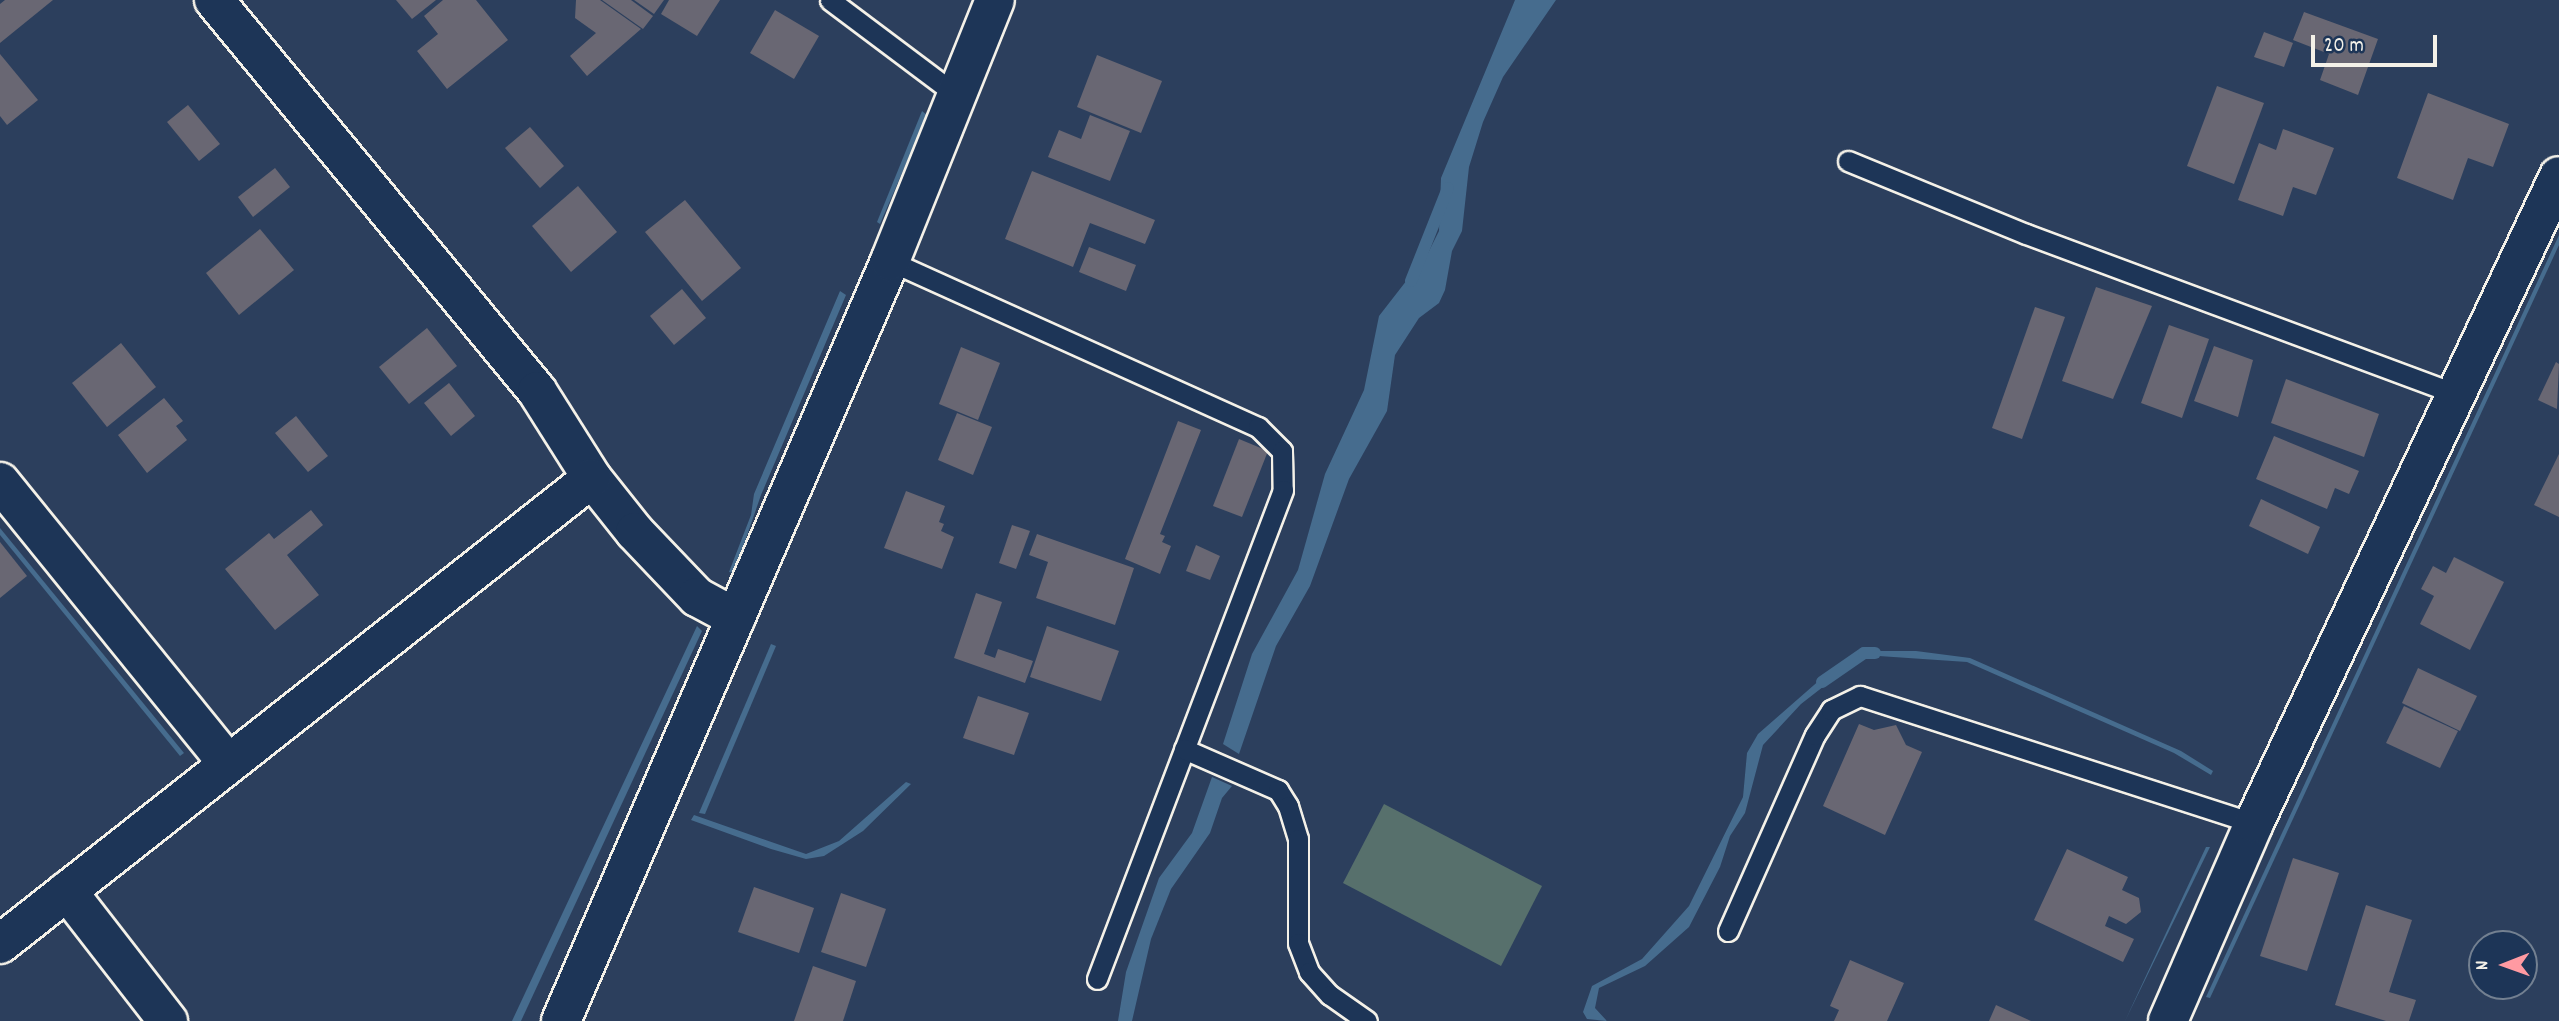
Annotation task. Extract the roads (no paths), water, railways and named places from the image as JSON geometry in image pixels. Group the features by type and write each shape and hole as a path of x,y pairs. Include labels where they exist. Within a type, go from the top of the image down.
{"street":[{"path":"214,0 537,391 592,478 676,580 697,597 736,618"},
{"path":"561,1021 890,261 959,97 995,0"},
{"path":"2174,1020 2254,823 2559,176"},
{"path":"0,944 592,478"},
{"path":"0,482 228,762"},
{"path":"67,891 168,1021"}],"lane":[{"path":"830,0 959,97"},
{"path":"1848,161 2026,233 2457,394"},
{"path":"890,261 1258,427 1282,451 1283,490 1097,979"},
{"path":"1728,931 1815,735 1831,710 1860,696 2254,823"},
{"path":"1184,749 1278,790 1289,806 1298,839 1298,943 1309,972 1330,995 1367,1021"}],"water":[{"path":"1515,0 1556,0 1503,77 1483,122 1469,167 1462,231 1452,251 1445,290 1439,303 1419,318 1395,355 1387,411 1349,479 1310,586 1276,646 1239,754 1223,744 1252,654 1298,570 1325,474 1364,390 1379,316 1428,253 1439,231 1441,178"},
{"path":"922,111 927,115 880,224 877,222"},
{"path":"2559,235 2559,245 2210,998 2206,997"},
{"path":"840,291 846,295 761,495 734,573 729,572 751,515 754,494"},
{"path":"0,528 184,753 180,756 0,535"},
{"path":"697,626 702,631 521,1021 512,1021"},
{"path":"771,644 776,646 705,814 699,813"},
{"path":"1857,651 1916,651 1970,658 2181,751 2213,771 2211,775 2174,753 1967,662 1864,655"},
{"path":"1830,671 1837,676 1801,704 1763,745 1745,813 1730,836 1720,867 1689,927 1645,966 1599,988 1595,1008 1607,1021 1587,1019 1583,1012 1592,986 1642,959 1689,906 1743,797 1747,753 1758,734"},
{"path":"1212,777 1232,786 1222,798 1210,833 1171,889 1151,939 1132,1021 1118,1021 1126,972 1159,878 1192,833"},
{"path":"906,782 911,784 863,831 824,856 806,859 691,820 694,815 806,854 839,841"},
{"path":"2206,847 2210,847 2125,1021"}],"waterway":[{"path":"1411,281 1448,188"},
{"path":"1822,682 1864,653 1875,653"}]}
